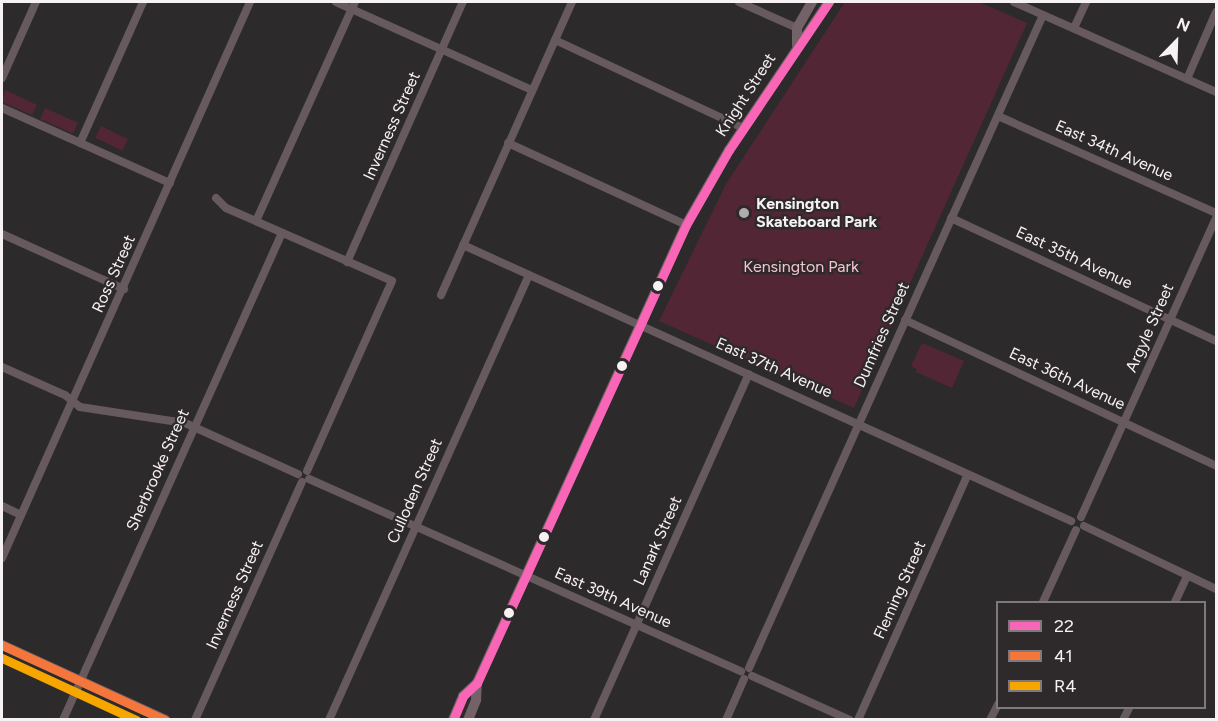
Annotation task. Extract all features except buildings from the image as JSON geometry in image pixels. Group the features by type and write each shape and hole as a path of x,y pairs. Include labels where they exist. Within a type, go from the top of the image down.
{"main road":[{"name":"Knight Street","path":"797,45 797,28 812,2"},
{"name":"Knight Street","path":"468,720 476,700 477,683 686,225 743,128 797,45 808,35 830,2"},
{"path":"2,645 166,720"},
{"name":"Knight Street","path":"453,720 463,696 477,683"}],"street":[{"path":"2,78 36,2"},
{"path":"80,143 143,2"},
{"name":"Ross Street","path":"2,558 124,289 250,2"},
{"path":"336,2 353,5 532,90"},
{"name":"Inverness Street","path":"195,720 392,281 347,262 463,2"},
{"path":"441,295 572,2"},
{"path":"739,2 797,28"},
{"path":"1014,2 1216,92"},
{"path":"1074,28 1086,2"},
{"path":"256,221 353,5"},
{"path":"1187,79 1216,12"},
{"name":"Dumfries Street","path":"726,720 1043,15"},
{"path":"555,40 743,128"},
{"path":"2,108 170,183"},
{"name":"East 34th Avenue","path":"998,116 1216,213"},
{"path":"508,143 686,225"},
{"path":"216,198 226,208 347,262"},
{"name":"East 35th Avenue","path":"951,218 1216,341"},
{"name":"Argyle Street","path":"1081,517 1216,218"},
{"name":"Sherbrooke Street","path":"63,720 282,233"},
{"path":"2,234 124,289"},
{"name":"East 37th Avenue","path":"463,245 1071,520"},
{"name":"Culloden Street","path":"329,720 529,276"},
{"name":"East 36th Avenue","path":"905,320 1216,466"},
{"name":"East 39th Avenue","path":"2,367 80,407 194,426 850,720"},
{"name":"Lanark Street","path":"594,720 749,374"},
{"name":"Fleming Street","path":"858,720 968,474"},
{"path":"2,506 21,515"},
{"path":"1044,601 1080,528 1081,517 1071,520"},
{"path":"1071,520 1080,528 1216,589"},
{"path":"1176,601 1187,576"}],"green space":[{"name":"Kensington Park","path":"845,2 979,2 1027,23 854,408 659,321 726,184"},
{"path":"5,90 37,105 32,115 2,102"},
{"path":"45,108 78,123 73,134 40,119"},
{"path":"101,126 128,139 122,151 95,138"},
{"path":"922,343 964,361 952,388 916,372 917,369 911,366"}],"transit line":[{"name":"22","path":"453,720 463,696 477,683 686,225 729,150 829,2"},
{"name":"41","path":"2,645 165,720"},
{"name":"R4","path":"2,658 136,720"}],"place":[{"name":"Kensington Skateboard Park","path":"744,213"}]}
